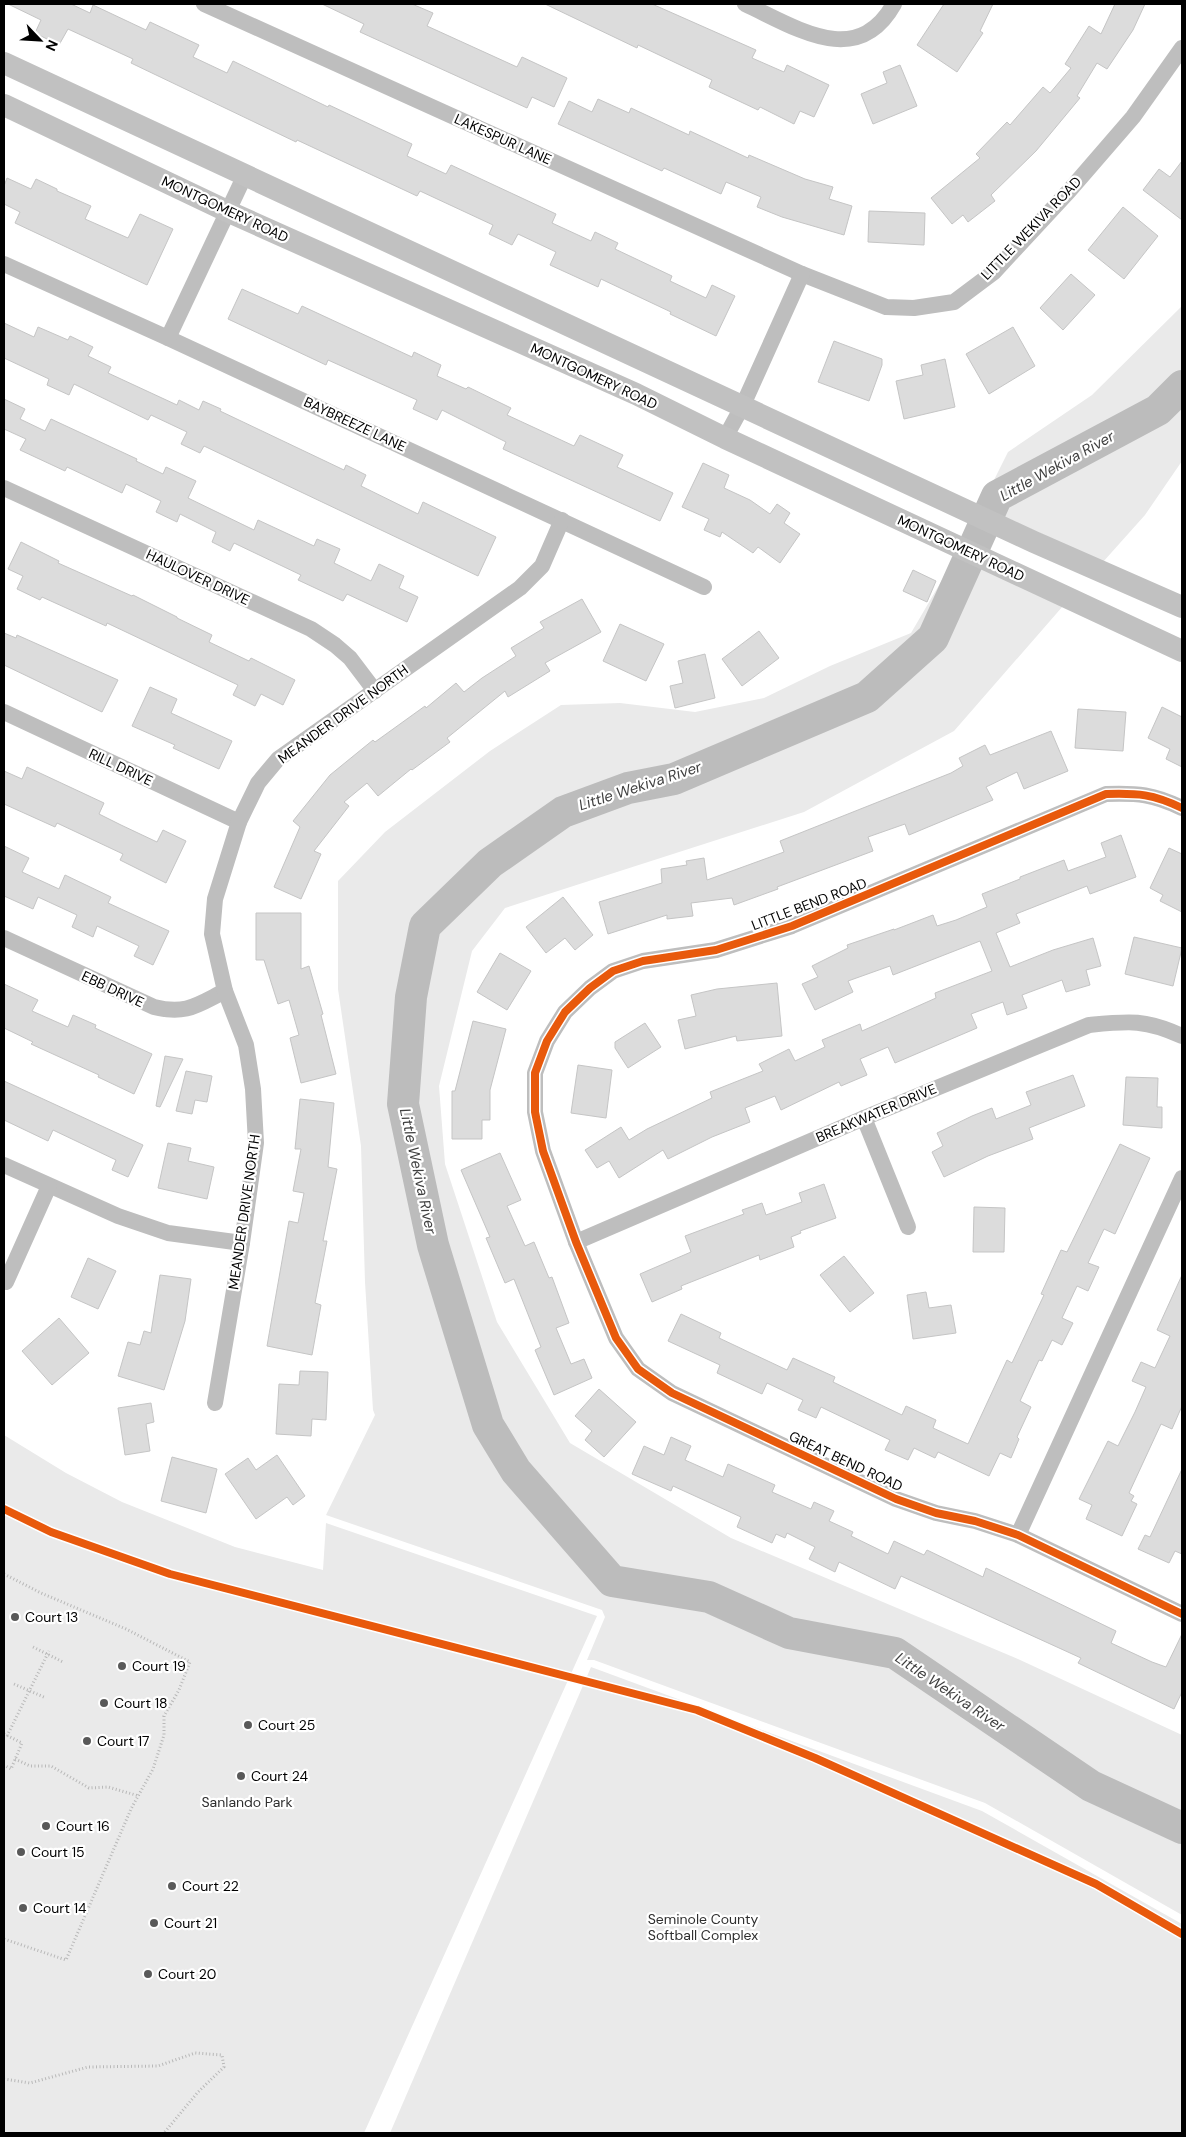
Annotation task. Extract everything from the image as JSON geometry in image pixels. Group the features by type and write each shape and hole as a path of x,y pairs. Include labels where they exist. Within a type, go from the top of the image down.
{"main road":[{"path":"4,63 950,501 1034,542 1182,607"},
{"name":"MONTGOMERY ROAD","path":"4,105 229,212 636,394 725,438 1182,651"}],"street":[{"name":"LAKESPUR LANE","path":"204,4 802,274"},
{"path":"746,4 817,37 842,39 868,34 888,15 894,4"},
{"name":"LITTLE WEKIVA ROAD","path":"802,274 886,307 914,308 954,302 994,272 1069,191 1133,117 1182,48"},
{"path":"168,338 245,175"},
{"name":"BAYBREEZE LANE","path":"4,264 168,338 704,587"},
{"path":"725,438 743,405 802,274"},
{"name":"HAULOVER DRIVE","path":"4,488 311,629 350,658 375,691"},
{"name":"MEANDER DRIVE NORTH","path":"215,1403 242,1244 256,1143 253,1089 246,1045 225,991 212,934 215,899 239,822 258,783 278,759 520,588 542,566 562,520"},
{"name":"RILL DRIVE","path":"4,712 239,822"},
{"name":"LITTLE BEND ROAD","path":"576,1242 543,1150 535,1112 535,1073 547,1042 565,1012 590,988 613,971 642,961 716,950 792,926 1106,794 1136,793 1166,800 1182,808"},
{"name":"EBB DRIVE","path":"4,938 154,1007 172,1012 186,1009 225,991"},
{"name":"BREAKWATER DRIVE","path":"576,1242 864,1118 1089,1025 1128,1021 1159,1026 1182,1036"},
{"path":"864,1118 908,1227"},
{"path":"4,1165 118,1216 168,1233 242,1244"},
{"path":"1018,1536 1182,1178"},
{"path":"6,1282 49,1186"},
{"name":"GREAT BEND ROAD","path":"576,1242 616,1338 638,1369 672,1392 896,1499 936,1513 975,1521 1018,1536 1182,1614"}],"path":[{"path":"4,1574 42,1593 126,1629 190,1662 179,1690 164,1716 164,1736 154,1769 138,1796 66,1960 4,1939"},
{"path":"33,1647 63,1662"},
{"path":"4,1765 11,1769 22,1743 5,1735 48,1653"},
{"path":"14,1684 46,1698"},
{"path":"15,1759 30,1766 51,1766 89,1788 108,1787 138,1796"},
{"path":"4,2079 30,2083 88,2067 158,2066 195,2053 222,2055 224,2067 198,2092 164,2133"}],"green space":[{"path":"1182,306 1182,461 1145,515 1103,562 981,506 1008,452 1092,395"},
{"path":"956,556 1063,606 954,731 804,812 505,908 472,951 439,1086 445,1164 497,1322 570,1443 731,1538 1018,1659 1182,1735 1182,1915 985,1803 594,1660 587,1660 605,1617 602,1610 326,1515 375,1415 373,1410 365,1282 361,1146 338,989 338,881 385,832 490,751 561,705 620,703 695,712 764,698 830,666 911,633"},
{"name":"Sanlando Park","path":"4,1435 66,1473 122,1502 235,1547 323,1570 326,1523 597,1616 364,2133 4,2133"},
{"name":"Seminole County Softball Complex","path":"591,1667 982,1811 1182,1924 1182,2133 390,2133"}],"building":[{"path":"8,4 71,4 90,13 93,5 146,30 150,22 199,45 193,57 227,73 233,61 328,107 329,105 412,144 407,156 446,174 451,165 556,214 552,223 591,241 595,232 618,243 615,249 672,276 670,281 706,298 712,285 735,296 716,336 670,314 671,312 601,279 598,287 550,265 556,252 518,234 512,245 489,234 493,225 420,191 417,196 297,140 296,142 131,63 133,59 68,29 59,45 35,33 41,20"},
{"path":"322,4 412,4 433,13 427,26 517,67 522,57 567,78 554,107 532,97 527,108 360,32 364,24"},
{"path":"545,4 652,4 756,50 752,58 784,72 787,65 829,85 814,117 800,111 794,124 760,107 758,110 709,87 712,80 638,45 637,48"},
{"path":"944,4 993,4 980,31 983,33 957,72 917,45"},
{"path":"1115,4 1145,4 1133,30 1107,69 1097,63 1077,96 1080,98 1036,151 991,195 995,201 968,222 963,215 952,224 931,198 980,158 976,154 1007,122 1010,125 1043,87 1050,93 1071,68 1065,64 1089,26 1101,34"},
{"path":"900,65 917,106 873,124 861,94 887,83 883,72"},
{"path":"598,99 629,113 631,108 689,135 690,131 748,158 749,155 805,179 833,187 829,199 852,206 844,235 782,217 757,207 761,197 726,182 721,194 664,168 662,171 558,124 569,101 592,112"},
{"path":"1182,161 1182,220 1143,190 1159,169 1170,177"},
{"path":"7,178 31,189 36,179 57,189 57,191 91,206 85,219 128,238 140,214 173,229 147,285 15,223 20,212 4,204 4,186"},
{"path":"1123,207 1158,236 1124,279 1088,250"},
{"path":"869,211 925,213 924,245 868,242"},
{"path":"1071,274 1095,295 1063,330 1040,308"},
{"path":"242,289 298,314 302,306 412,357 414,352 441,365 437,376 466,389 468,387 511,408 507,415 574,446 580,435 623,455 617,467 673,493 660,521 503,449 506,442 442,410 437,420 413,409 417,400 328,360 326,365 228,319"},
{"path":"4,323 34,337 38,327 68,340 70,336 93,347 88,356 111,367 108,373 177,405 179,400 199,410 203,401 221,409 220,411 344,470 346,465 366,475 361,486 418,514 423,502 496,537 478,576 204,446 200,453 181,444 187,432 151,415 148,420 74,384 69,395 47,385 49,379 4,358"},
{"path":"1013,327 1035,366 989,394 966,354"},
{"path":"834,341 882,359 882,365 869,401 818,382"},
{"path":"945,359 955,407 904,419 896,381 923,375 921,365"},
{"path":"4,399 25,409 20,419 45,431 51,419 137,459 136,461 163,474 166,467 196,481 188,498 254,530 258,520 314,546 317,539 340,549 334,563 371,581 379,564 404,576 399,588 418,597 407,622 347,594 343,601 298,580 301,575 234,543 230,551 212,542 216,532 180,514 177,522 156,512 161,501 126,484 122,493 67,467 65,471 20,450 26,439 4,429"},
{"path":"703,463 729,475 724,488 750,500 770,514 777,504 790,513 784,523 800,534 780,563 758,547 753,553 722,532 720,537 704,530 709,519 682,507"},
{"path":"21,542 59,561 58,563 133,595 212,635 209,642 249,661 251,658 295,680 283,705 261,694 255,706 233,695 238,685 107,623 106,626 42,597 40,600 17,589 23,576 8,569"},
{"path":"913,570 936,581 927,602 903,591"},
{"path":"582,599 601,632 545,663 550,671 508,697 505,691 447,738 450,742 411,769 378,796 367,783 344,802 349,806 314,851 321,854 301,899 274,887 300,827 293,821 330,775 373,740 375,742 425,706 426,708 456,683 464,692 516,656 511,648 544,628 540,622"},
{"path":"620,624 664,644 646,681 603,661"},
{"path":"759,631 779,658 742,686 722,659"},
{"path":"4,633 16,638 17,635 118,680 102,712 4,665"},
{"path":"705,654 715,698 675,708 670,686 683,683 678,661"},
{"path":"150,687 177,699 171,713 232,741 219,769 173,748 175,745 132,726"},
{"path":"1162,707 1182,717 1182,767 1166,759 1170,749 1148,738"},
{"path":"1078,709 1126,712 1123,751 1075,748"},
{"path":"1051,731 1068,771 1024,789 1017,772 986,787 993,800 909,835 905,824 868,837 873,851 777,887 778,889 734,905 732,898 691,903 693,916 667,919 667,915 608,934 599,902 662,883 661,869 687,865 686,861 704,858 707,880 784,852 780,841 951,773 963,766 959,758 985,745 990,755"},
{"path":"27,767 104,803 99,814 157,842 163,830 186,841 166,883 120,860 123,854 57,823 55,827 4,804 4,771 22,779"},
{"path":"1121,835 1136,877 1090,894 1087,886 1016,914 1020,923 996,933 1010,967 1053,950 1093,938 1101,966 1086,970 1090,985 1066,992 1062,980 1022,995 1027,1008 1007,1015 1003,1002 971,1014 977,1028 895,1063 888,1047 860,1059 867,1075 841,1086 839,1082 781,1110 775,1096 745,1108 750,1122 712,1137 668,1159 663,1150 619,1178 609,1161 597,1168 585,1150 621,1127 629,1140 647,1129 712,1098 710,1092 763,1071 759,1064 789,1049 795,1061 825,1047 822,1040 860,1024 862,1031 936,998 935,993 992,971 980,941 893,975 890,966 848,981 853,992 815,1010 802,984 818,977 812,966 848,948 847,945 933,915 937,926 956,920 987,907 982,894 1020,879 1020,877 1064,860 1068,871 1106,857 1101,843"},
{"path":"4,846 29,858 22,872 59,889 65,875 111,897 108,903 169,931 153,965 134,956 139,946 97,926 93,937 72,927 77,915 38,897 33,909 4,896"},
{"path":"1169,848 1182,854 1182,912 1160,901 1163,895 1150,888"},
{"path":"563,897 593,935 575,950 565,938 546,953 526,927"},
{"path":"256,913 301,913 301,969 309,966 323,1014 321,1015 336,1074 301,1083 290,1038 299,1035 289,1000 278,1004 264,960 256,960"},
{"path":"1134,937 1182,948 1173,986 1125,974"},
{"path":"500,953 531,971 507,1010 477,992"},
{"path":"777,983 782,1036 737,1041 736,1036 685,1049 678,1020 696,1016 691,995 717,989"},
{"path":"4,984 38,1000 32,1011 68,1027 73,1015 96,1025 95,1028 152,1054 134,1094 98,1077 99,1075 31,1044 33,1042 4,1028"},
{"path":"473,1021 506,1029 490,1090 490,1120 482,1120 482,1139 452,1139 452,1091 455,1091"},
{"path":"645,1023 661,1047 628,1068 615,1048 615,1042"},
{"path":"165,1056 183,1059 160,1107 156,1106"},
{"path":"578,1065 612,1070 606,1118 571,1113"},
{"path":"186,1071 212,1076 207,1102 195,1100 192,1114 176,1111"},
{"path":"1073,1075 1085,1106 1029,1128 1033,1139 988,1156 944,1177 932,1152 943,1146 937,1133 992,1108 996,1119 1031,1105 1026,1092"},
{"path":"1126,1077 1158,1078 1157,1107 1162,1107 1162,1128 1123,1125"},
{"path":"4,1081 143,1145 128,1177 112,1170 116,1160 53,1130 48,1141 4,1120"},
{"path":"300,1099 334,1103 328,1167 337,1169 323,1241 327,1241 315,1303 321,1305 312,1355 267,1346 289,1221 298,1223 304,1193 293,1191 301,1149 295,1149"},
{"path":"168,1143 191,1148 188,1161 214,1167 207,1199 158,1188"},
{"path":"1120,1144 1150,1158 1115,1234 1104,1229 1088,1263 1099,1267 1088,1291 1077,1286 1062,1318 1073,1323 1062,1345 1052,1340 1042,1361 1039,1360 1020,1401 1031,1407 1017,1437 1019,1439 1011,1458 1000,1453 989,1476 938,1452 935,1458 914,1448 908,1460 885,1450 890,1440 821,1407 816,1418 798,1410 803,1400 767,1383 762,1394 717,1373 720,1365 668,1341 681,1314 721,1333 719,1338 787,1370 793,1358 835,1377 833,1382 902,1415 906,1406 936,1420 933,1428 968,1444 1007,1360 1012,1363 1044,1295 1041,1294 1061,1250 1067,1252"},
{"path":"500,1153 521,1200 507,1206 525,1246 534,1242 549,1278 552,1277 569,1323 556,1328 571,1364 584,1359 592,1378 554,1395 535,1350 541,1347 514,1279 505,1283 486,1238 490,1237 461,1170"},
{"path":"824,1184 836,1218 800,1231 801,1233 791,1237 794,1247 760,1260 759,1255 681,1286 682,1289 652,1302 640,1274 691,1252 685,1236 744,1214 742,1210 762,1203 766,1215 802,1202 799,1193"},
{"path":"974,1207 1005,1208 1004,1252 973,1252"},
{"path":"844,1256 874,1293 850,1312 820,1275"},
{"path":"88,1258 116,1271 98,1309 71,1297"},
{"path":"160,1275 191,1279 185,1321 164,1390 118,1376 128,1342 140,1345 144,1331 151,1333"},
{"path":"1182,1275 1182,1406 1172,1429 1161,1424 1129,1493 1134,1496 1131,1501 1137,1504 1122,1536 1086,1519 1092,1505 1079,1499 1108,1441 1118,1446 1135,1412 1146,1387 1132,1381 1141,1362 1155,1368 1170,1336 1157,1330"},
{"path":"926,1292 929,1308 951,1305 956,1333 913,1339 907,1295"},
{"path":"59,1318 89,1353 52,1385 22,1351"},
{"path":"300,1371 328,1372 326,1420 312,1419 311,1436 276,1434 279,1384 299,1385"},
{"path":"599,1389 636,1422 604,1457 585,1440 592,1431 575,1416"},
{"path":"151,1403 154,1422 146,1424 150,1451 125,1455 118,1408"},
{"path":"671,1437 691,1446 685,1460 723,1477 728,1464 775,1485 772,1492 811,1509 814,1502 834,1511 829,1521 853,1532 851,1536 888,1554 894,1541 924,1555 927,1550 983,1577 986,1568 1116,1631 1111,1643 1152,1662 1166,1667 1182,1634 1182,1692 1174,1709 1078,1663 1081,1658 901,1576 895,1589 839,1562 835,1572 809,1559 815,1547 787,1533 785,1538 776,1534 772,1543 737,1527 741,1517 673,1486 671,1491 632,1474 644,1446 664,1455"},
{"path":"277,1455 305,1496 293,1505 287,1497 256,1519 225,1474 248,1458 256,1470"},
{"path":"172,1457 217,1469 206,1513 161,1501"},
{"path":"1182,1469 1182,1554 1175,1551 1169,1563 1138,1549 1145,1535 1150,1537"}],"waterway":[{"name":"Little Wekiva River","path":"1182,386 1158,410 997,496 933,638 867,697 674,779 628,788 563,812 490,863 425,926 411,997 403,1104 433,1245 488,1425 516,1471 612,1581 709,1597 789,1633 895,1653 1091,1786 1182,1828"}],"cycle path":[{"path":"1182,808 1145,795 1106,794 792,926 716,950 643,961 613,971 590,988 565,1012 547,1041 535,1073 535,1112 543,1151 576,1242 616,1338 638,1369 672,1393 896,1499 936,1513 975,1521 1018,1535 1182,1614"},
{"path":"4,1509 51,1532 170,1574 697,1710 815,1758 1096,1884 1182,1934"}],"place":[{"name":"Court 13","path":"15,1617"},
{"name":"Court 19","path":"122,1666"},
{"name":"Court 18","path":"104,1703"},
{"name":"Court 25","path":"248,1725"},
{"name":"Court 17","path":"87,1741"},
{"name":"Court 24","path":"241,1776"},
{"name":"Court 16","path":"46,1826"},
{"name":"Court 15","path":"21,1852"},
{"name":"Court 22","path":"172,1886"},
{"name":"Court 14","path":"23,1908"},
{"name":"Court 21","path":"154,1923"},
{"name":"Court 20","path":"148,1974"}]}
